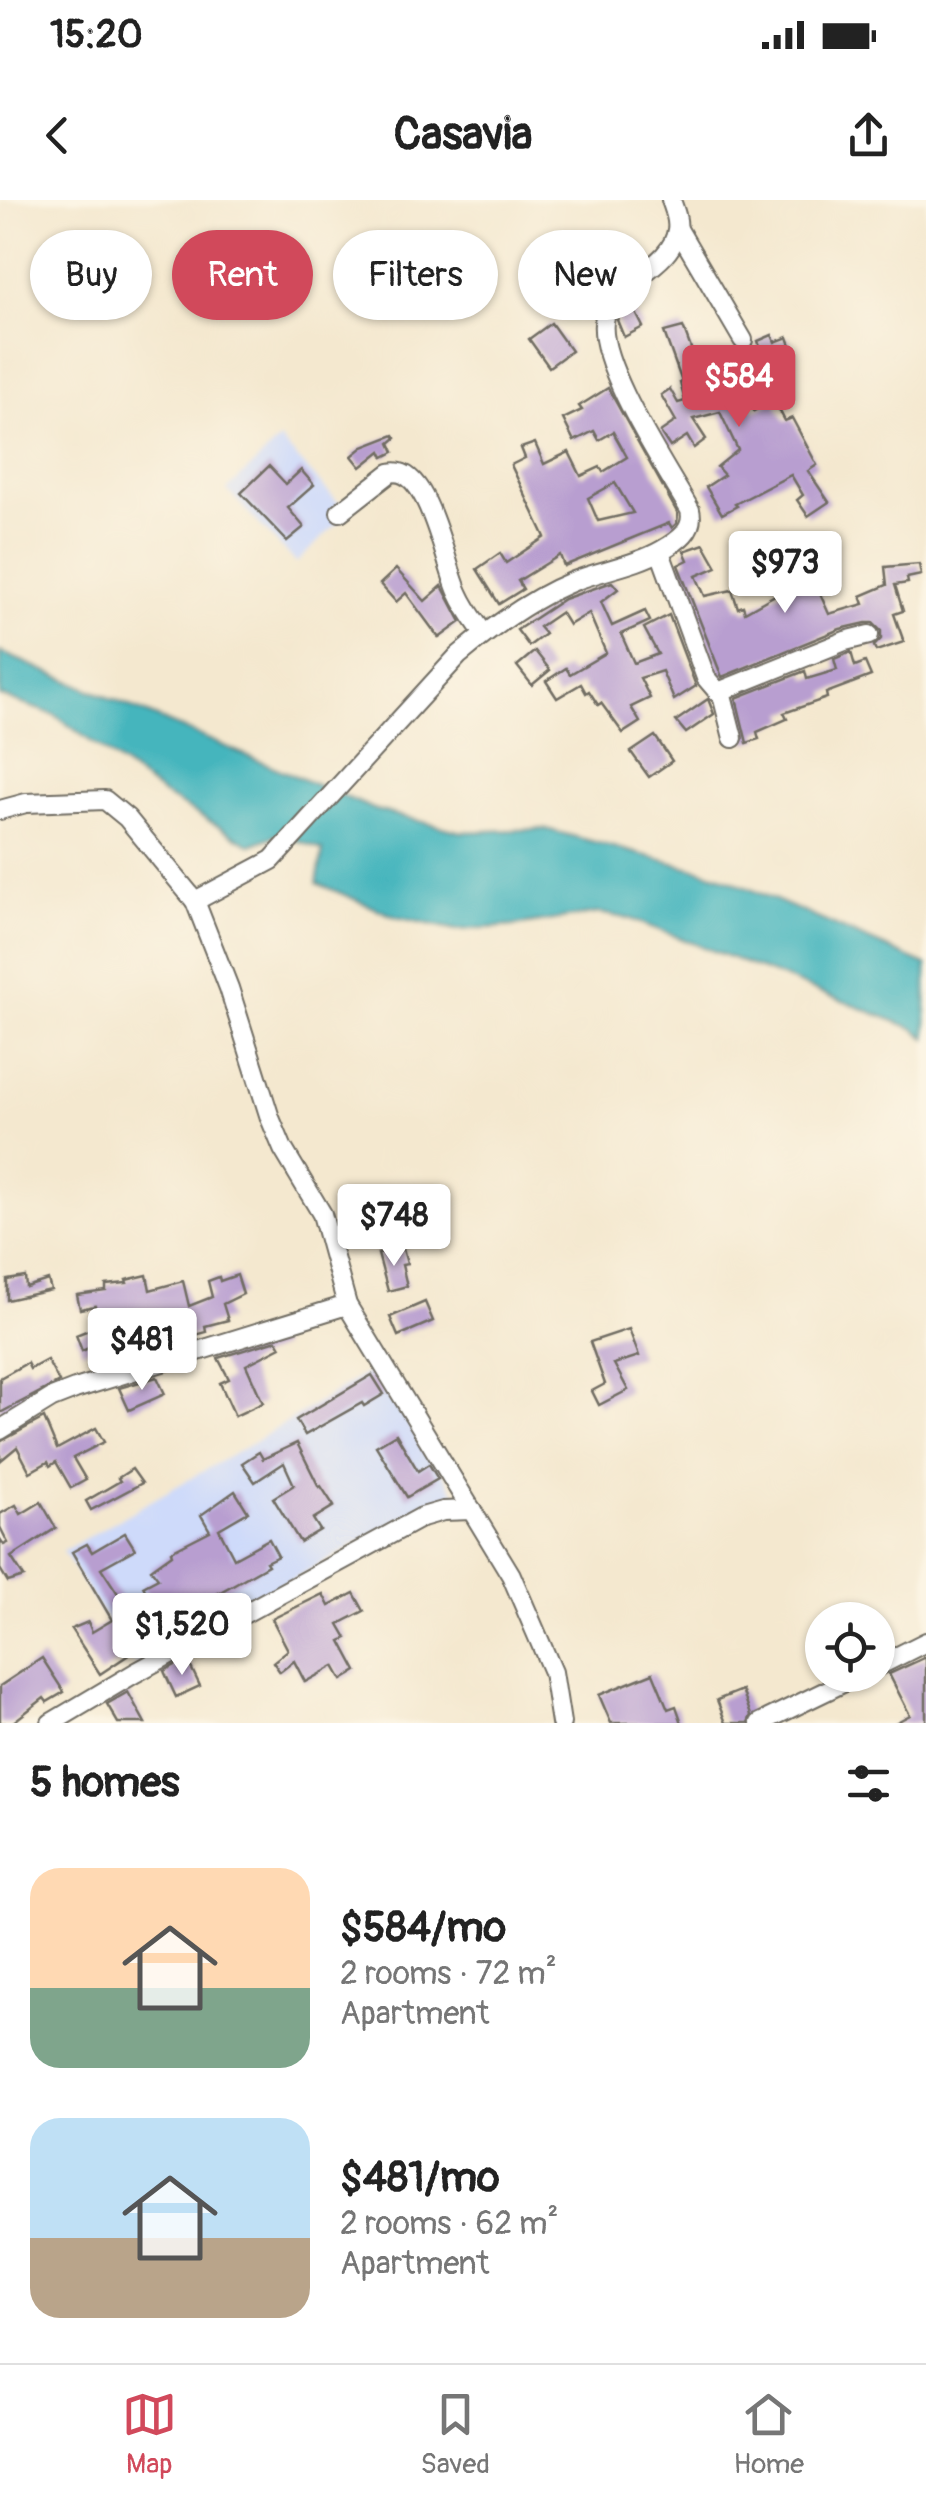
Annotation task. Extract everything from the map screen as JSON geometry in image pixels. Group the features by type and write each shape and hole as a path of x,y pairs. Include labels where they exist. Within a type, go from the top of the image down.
{"street":[{"path":"671,200 678,229 742,340"},
{"path":"195,901 272,860 458,656 484,634 568,584 660,552 684,534 693,520 618,378 604,341 604,318 619,296 663,255 678,229"},
{"path":"340,512 390,473 400,470 408,474 432,511 459,596 484,634"},
{"path":"660,552 706,678 720,692 869,635"},
{"path":"720,692 733,738"},
{"path":"0,810 26,803 105,800 127,818 195,901 229,988 270,1118 322,1214 347,1304 512,1575 553,1672 561,1723"},
{"path":"0,1430 52,1398 75,1389 347,1304"},
{"path":"51,1723 422,1517 443,1511 472,1510"},
{"path":"895,1658 926,1642"},
{"path":"760,1723 825,1692"}],"shaded area":[{"path":"280,440 348,513 296,563 227,490"},
{"path":"377,1366 460,1501 434,1502 135,1665 63,1551 258,1440"}],"water":[{"path":"0,652 376,810 462,832 546,829 718,875 926,965 926,1038 915,1029 631,919 599,913 457,930 396,917 317,883 323,850 279,834 251,845 161,793 55,715 0,696"}],"building":[{"path":"617,320 640,320 643,327 624,337"},
{"path":"551,323 571,351 549,367 529,339"},
{"path":"683,327 696,362 724,357 727,375 760,369 765,383 746,390 754,411 774,400 785,421 792,418 817,465 808,471 829,502 808,516 797,500 803,495 791,475 722,514 706,487 724,475 717,467 738,450 720,412 693,419 706,439 694,448 687,436 670,447 660,432 676,421 661,395 670,389 678,403 685,401 664,332"},
{"path":"772,335 775,342 788,337 791,345 752,362 748,351 760,347 758,341"},
{"path":"608,388 678,514 677,523 564,566 560,555 518,581 523,589 499,604 477,569 500,553 506,563 545,537 511,465 525,458 521,448 535,443 544,464 569,452 581,476 600,467 603,472 627,457 613,432 599,440 594,431 574,441 563,419 582,410 579,406","holes":["615,483 633,513 598,521 588,498"]},
{"path":"394,435 396,438 390,443 394,452 384,457 381,451 361,467 352,456 363,447"},
{"path":"269,466 286,484 301,470 314,485 288,508 304,527 287,541 241,493"},
{"path":"704,544 717,567 696,576 705,596 732,590 738,608 743,606 745,612 813,578 829,614 864,604 861,596 887,585 885,567 919,564 921,575 895,585 903,611 894,614 904,642 876,651 874,646 881,639 881,631 873,623 866,623 840,629 722,677 678,565 688,560 684,551"},
{"path":"396,569 425,601 442,586 461,622 439,638 406,593 396,602 380,584"},
{"path":"612,582 618,589 601,602 612,626 645,611 650,621 621,634 634,663 658,654 644,628 669,615 696,686 674,700 662,671 640,678 650,698 631,707 640,722 623,733 581,684 557,698 546,681 566,668 570,674 606,653 589,613 569,625 561,612 539,627 545,634 529,646 517,630 564,599"},
{"path":"535,651 550,670 532,685 517,666"},
{"path":"851,652 855,666 865,662 871,676 826,693 827,698 784,713 787,719 757,732 759,739 747,743 736,698 805,671 807,679 837,670 834,659"},
{"path":"708,699 714,714 686,733 676,721"},
{"path":"655,736 672,761 649,777 631,752"},
{"path":"403,1249 407,1286 388,1291 378,1254"},
{"path":"147,1275 150,1290 183,1281 189,1306 212,1297 208,1281 219,1277 220,1281 237,1275 243,1294 223,1304 228,1320 205,1326 206,1332 147,1348 141,1326 97,1340 98,1344 82,1351 76,1335 101,1325 95,1306 80,1309 77,1295 106,1291 106,1285 127,1283 126,1280"},
{"path":"25,1277 26,1287 48,1280 51,1290 7,1300 7,1280"},
{"path":"425,1302 433,1321 398,1336 390,1317"},
{"path":"629,1329 639,1356 614,1364 628,1390 599,1405 592,1391 605,1384 590,1342"},
{"path":"277,1340 281,1347 246,1365 263,1403 235,1416 220,1383 229,1379 218,1358"},
{"path":"47,1360 59,1382 0,1413 0,1378 27,1363 30,1369"},
{"path":"372,1375 384,1394 305,1435 296,1420"},
{"path":"157,1377 165,1394 129,1410 119,1388"},
{"path":"44,1418 57,1449 96,1428 104,1442 73,1458 86,1480 71,1488 56,1462 30,1472 17,1447 0,1461 0,1442"},
{"path":"396,1434 418,1471 429,1464 438,1479 407,1497 376,1446"},
{"path":"297,1443 319,1487 334,1506 313,1519 320,1530 300,1542 273,1498 294,1485 284,1463 255,1482 242,1463 259,1452 263,1459"},
{"path":"132,1469 142,1483 91,1510 86,1501"},
{"path":"235,1491 248,1512 219,1529 234,1558 269,1539 278,1556 144,1635 148,1642 100,1674 71,1629 88,1622 92,1632 112,1620 72,1552 87,1544 92,1552 125,1533 135,1549 101,1568 132,1615 154,1607 143,1586 158,1578 151,1569 171,1551 210,1531 201,1515"},
{"path":"41,1502 56,1528 11,1557 24,1577 8,1582 0,1569 0,1539 4,1545 8,1543 0,1527 0,1514 16,1505 21,1514"},
{"path":"354,1593 364,1611 339,1624 347,1638 341,1641 357,1671 342,1680 334,1666 305,1682 294,1661 280,1672 273,1662 288,1650 272,1619 323,1594 329,1606"},
{"path":"926,1657 926,1723 895,1723 910,1715 895,1686 895,1671"},
{"path":"42,1658 64,1692 47,1702 44,1698 12,1723 0,1723 0,1686"},
{"path":"187,1659 200,1686 176,1697 164,1671"},
{"path":"653,1673 668,1709 676,1706 682,1723 611,1723 599,1695"},
{"path":"742,1690 751,1715 748,1723 726,1723 717,1700"},
{"path":"128,1692 145,1723 118,1723 107,1704"}]}
